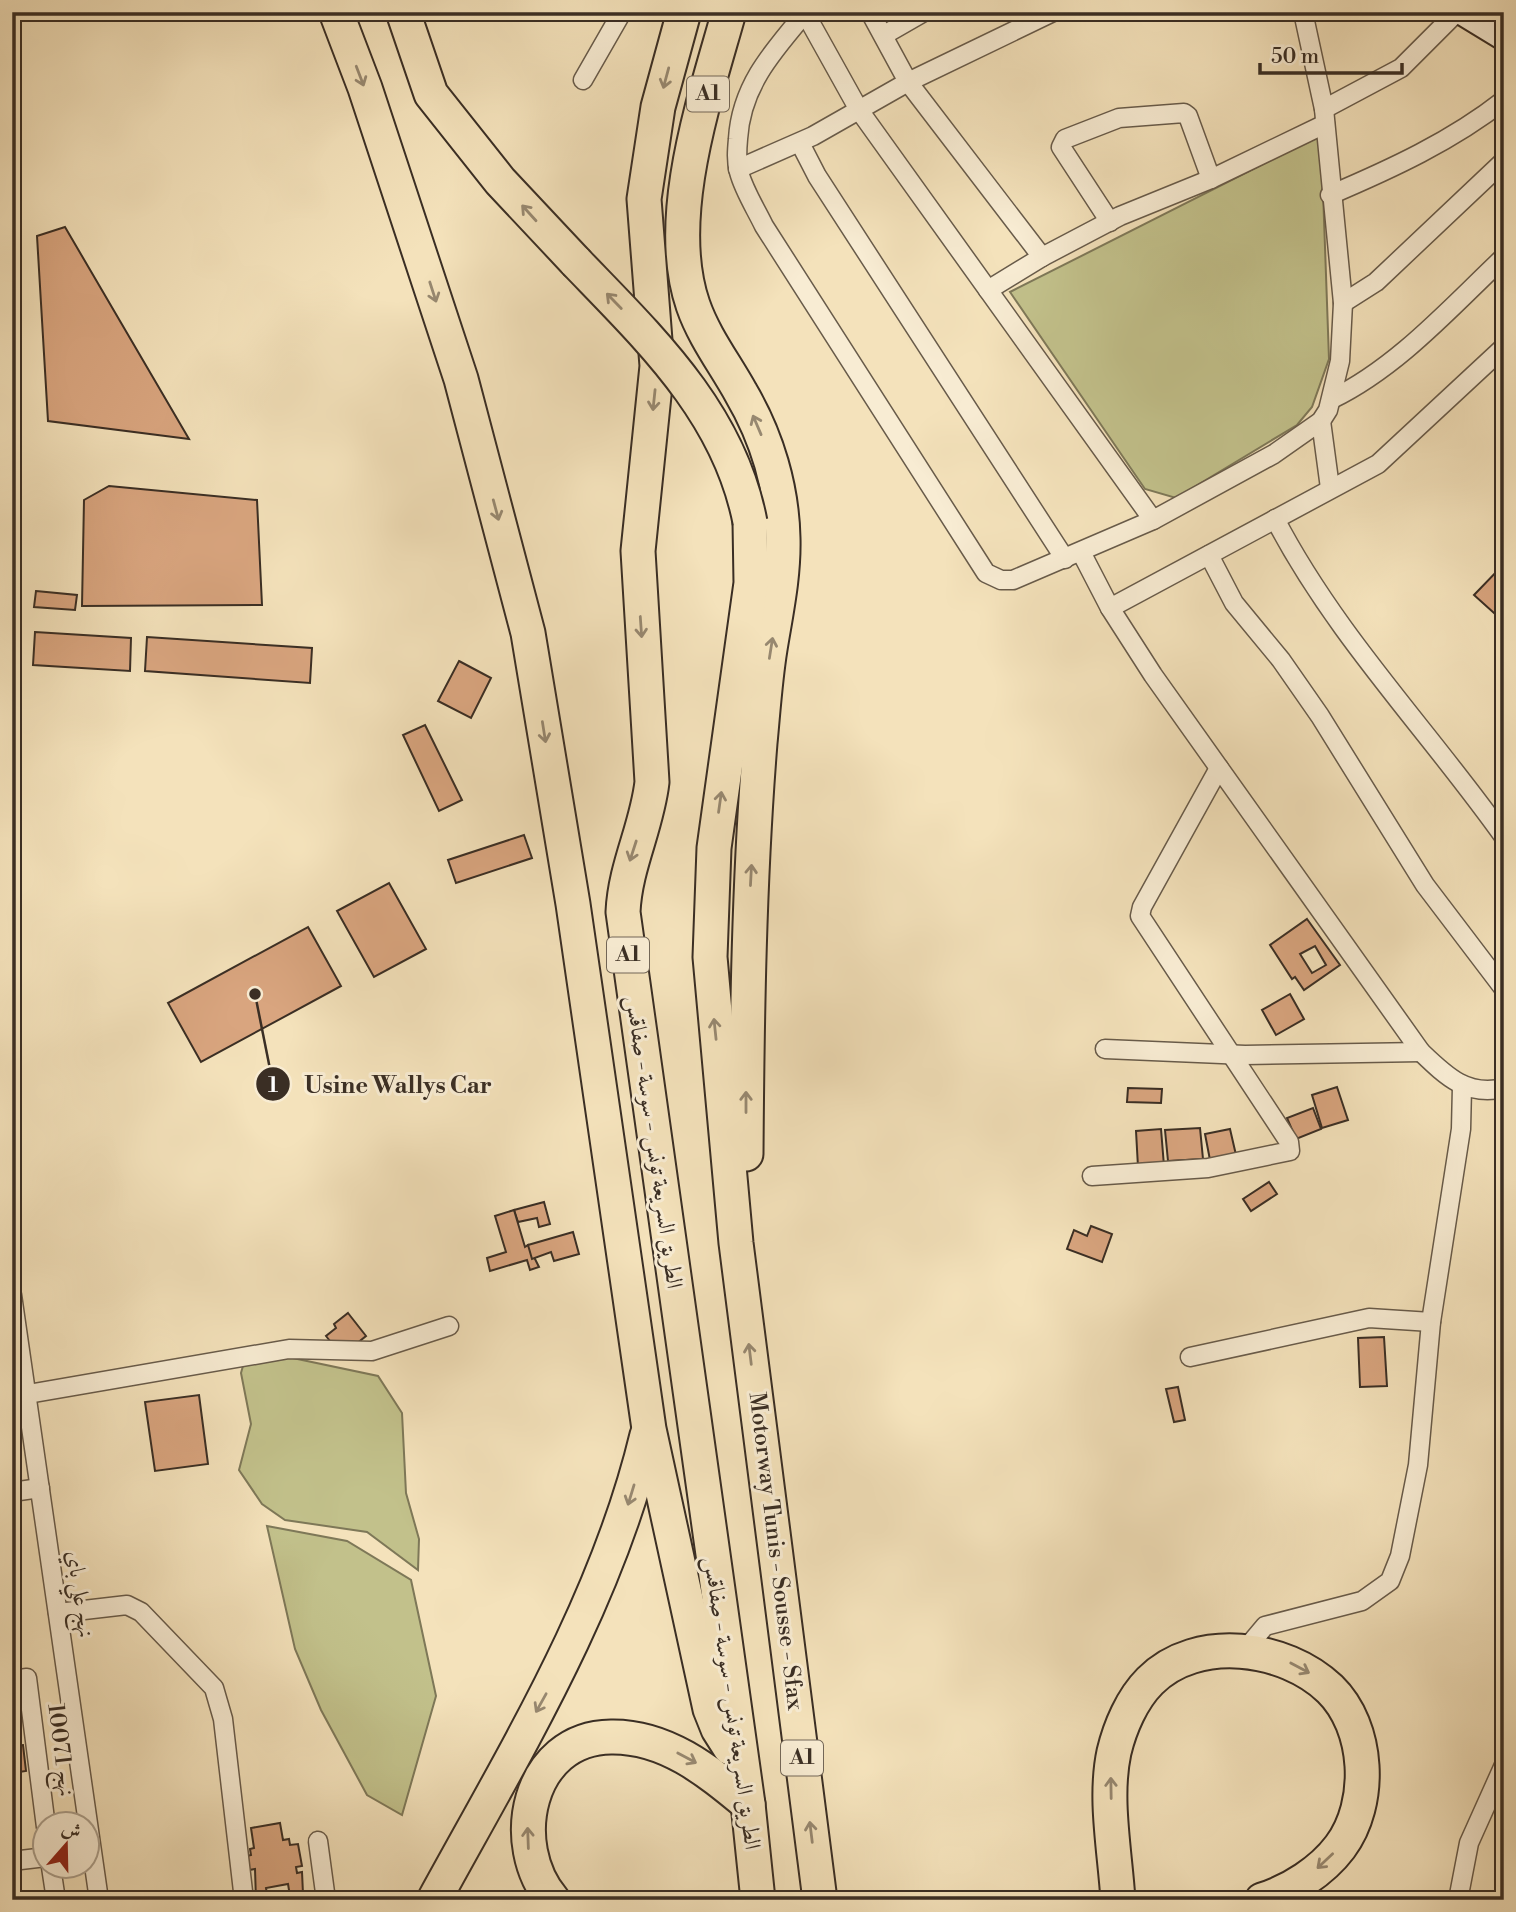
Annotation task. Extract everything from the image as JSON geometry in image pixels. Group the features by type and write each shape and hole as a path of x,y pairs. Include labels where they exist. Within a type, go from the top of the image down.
{"highway":[{"path":"337,12 461,379 528,633 573,904 649,1429 710,1709 723,1739 741,1757"},
{"name":"Motorway Tunis - Sousse - Sfax","path":"403,12 431,94 500,181 663,352 701,402 733,463 750,522 751,583 714,848 710,913 712,1000 736,1243 820,1900"},
{"name":"الطريق السريعة تونس - سوسة - صفاقس","path":"684,12 657,107 644,198 657,366 640,512 638,590 652,782 647,812 628,869 623,912 748,1804 758,1900"},
{"name":"A1","path":"729,12 688,177 682,256 694,308 743,396 764,441 778,489 783,537 781,585 764,698 754,825 747,1002 746,1191 736,1243"},
{"path":"434,1900 549,1688 595,1593 627,1510 649,1429"},
{"path":"1118,1900 1111,1772 1119,1734 1138,1697 1151,1681 1185,1661 1224,1651 1244,1651 1282,1659 1317,1678 1332,1691 1351,1722 1362,1766 1357,1813 1340,1847 1307,1877 1262,1900"},
{"path":"552,1900 533,1868 527,1829 532,1799 544,1773 575,1745 613,1737 666,1748 698,1764 748,1804"}],"main road":[{"path":"1463,12 1502,33"}],"street":[{"path":"583,80 622,12"},
{"path":"870,12 908,82 1042,257"},
{"path":"884,36 924,12"},
{"path":"1153,520 1076,409 859,110 805,13 772,52 749,89 739,121 738,169 764,226 986,573 1000,580 1013,580 1153,520 1274,454 1321,421 1332,398 1340,361 1343,303 1324,116 1303,12"},
{"path":"988,290 1042,257 1110,222 1211,179 1324,116 1401,68 1427,45 1457,12"},
{"path":"738,169 800,143 908,82 1045,14"},
{"path":"1330,195 1441,141 1478,120 1504,100"},
{"path":"1110,222 1062,146 1065,139 1119,118 1184,113 1188,116 1211,179"},
{"path":"800,143 817,176 1073,556 1219,768 1421,1052 1462,1087 1489,1091 1504,1088"},
{"path":"1343,303 1376,282 1504,161"},
{"path":"1332,398 1358,386 1385,367 1504,257"},
{"path":"1110,608 1384,459 1504,347"},
{"path":"1321,421 1330,488"},
{"path":"1275,519 1316,591 1344,631 1504,837"},
{"path":"1209,555 1234,603 1281,660 1320,716 1425,886 1504,989"},
{"path":"1092,1176 1208,1168 1290,1151 1289,1142 1234,1055 1140,916 1142,907 1219,768"},
{"path":"1105,1049 1234,1055 1421,1052"},
{"path":"1244,1651 1265,1626 1362,1601 1390,1581 1401,1556 1418,1465 1431,1322 1460,1142 1462,1087"},
{"name":"نهج علي باي","path":"12,1295 85,1811"},
{"path":"1190,1357 1369,1318 1431,1322"},
{"path":"28,1394 289,1349 372,1351 449,1326"},
{"path":"12,1492 40,1488"},
{"path":"58,1613 127,1605 141,1612 214,1688 223,1719 244,1900"},
{"name":"نهج 10071","path":"20,1679 43,1811"},
{"path":"1458,1900 1469,1843 1504,1765"},
{"path":"318,1841 326,1900"},
{"path":"12,1861 32,1859"},
{"path":"53,1881 56,1900"},
{"name":"نهج علي باي","path":"96,1881 99,1900"}],"shaded area":[{"path":"1321,135 1329,359 1312,407 1297,425 1176,498 1145,489 1010,292"},
{"path":"269,1353 378,1376 402,1413 406,1493 419,1539 418,1570 367,1532 285,1520 262,1504 239,1470 251,1424 241,1373 244,1362"},
{"path":"267,1526 347,1541 411,1580 436,1696 402,1815 367,1795 321,1710 295,1649"}],"building":[{"path":"65,227 189,439 48,421 37,236"},
{"path":"109,486 257,500 262,605 82,606 84,500"},
{"path":"1500,568 1504,571 1504,622 1474,595"},
{"path":"36,591 77,595 75,610 34,607"},
{"path":"35,632 131,638 130,671 33,665"},
{"path":"147,637 312,648 310,683 145,671"},
{"path":"459,661 491,678 471,718 438,701"},
{"path":"425,725 462,800 439,811 403,735"},
{"path":"524,835 532,858 456,883 448,860"},
{"path":"389,883 426,949 374,977 337,911"},
{"path":"1307,919 1340,965 1304,990 1295,977 1292,979 1270,945","holes":["1315,946 1326,965 1312,973 1300,954"]},
{"path":"308,927 341,986 201,1062 168,1003"},
{"path":"1290,994 1304,1019 1276,1035 1262,1010"},
{"path":"1337,1087 1348,1120 1322,1128 1312,1095"},
{"path":"1128,1088 1162,1089 1161,1103 1127,1102"},
{"path":"1313,1108 1321,1129 1296,1139 1287,1118"},
{"path":"1200,1128 1203,1159 1168,1161 1165,1130"},
{"path":"1161,1129 1164,1166 1138,1167 1136,1131"},
{"path":"1230,1129 1236,1155 1210,1160 1205,1134"},
{"path":"1269,1182 1277,1194 1251,1211 1243,1199"},
{"path":"544,1202 550,1224 539,1227 537,1218 518,1222 514,1210"},
{"path":"514,1210 525,1247 528,1245 539,1267 530,1270 527,1260 490,1271 487,1258 506,1252 495,1216"},
{"path":"1091,1226 1112,1234 1102,1262 1067,1249 1074,1230 1087,1236"},
{"path":"573,1232 579,1254 554,1261 551,1252 532,1259 528,1245"},
{"path":"348,1313 366,1336 351,1348 338,1351 326,1336 336,1328 334,1324"},
{"path":"1384,1337 1387,1386 1360,1387 1358,1338"},
{"path":"1178,1387 1185,1420 1174,1422 1166,1389"},
{"path":"199,1395 208,1464 155,1471 145,1402"},
{"path":"23,1745 26,1771 12,1773 12,1746"},
{"path":"280,1823 283,1840 289,1839 290,1845 298,1844 302,1866 296,1867 297,1873 302,1872 303,1894 290,1896 288,1884 266,1888 268,1900 256,1900 255,1869 249,1870 247,1856 251,1855 250,1849 254,1848 251,1828"}],"place":[{"name":"Usine Wallys Car","path":"255,994"}]}
